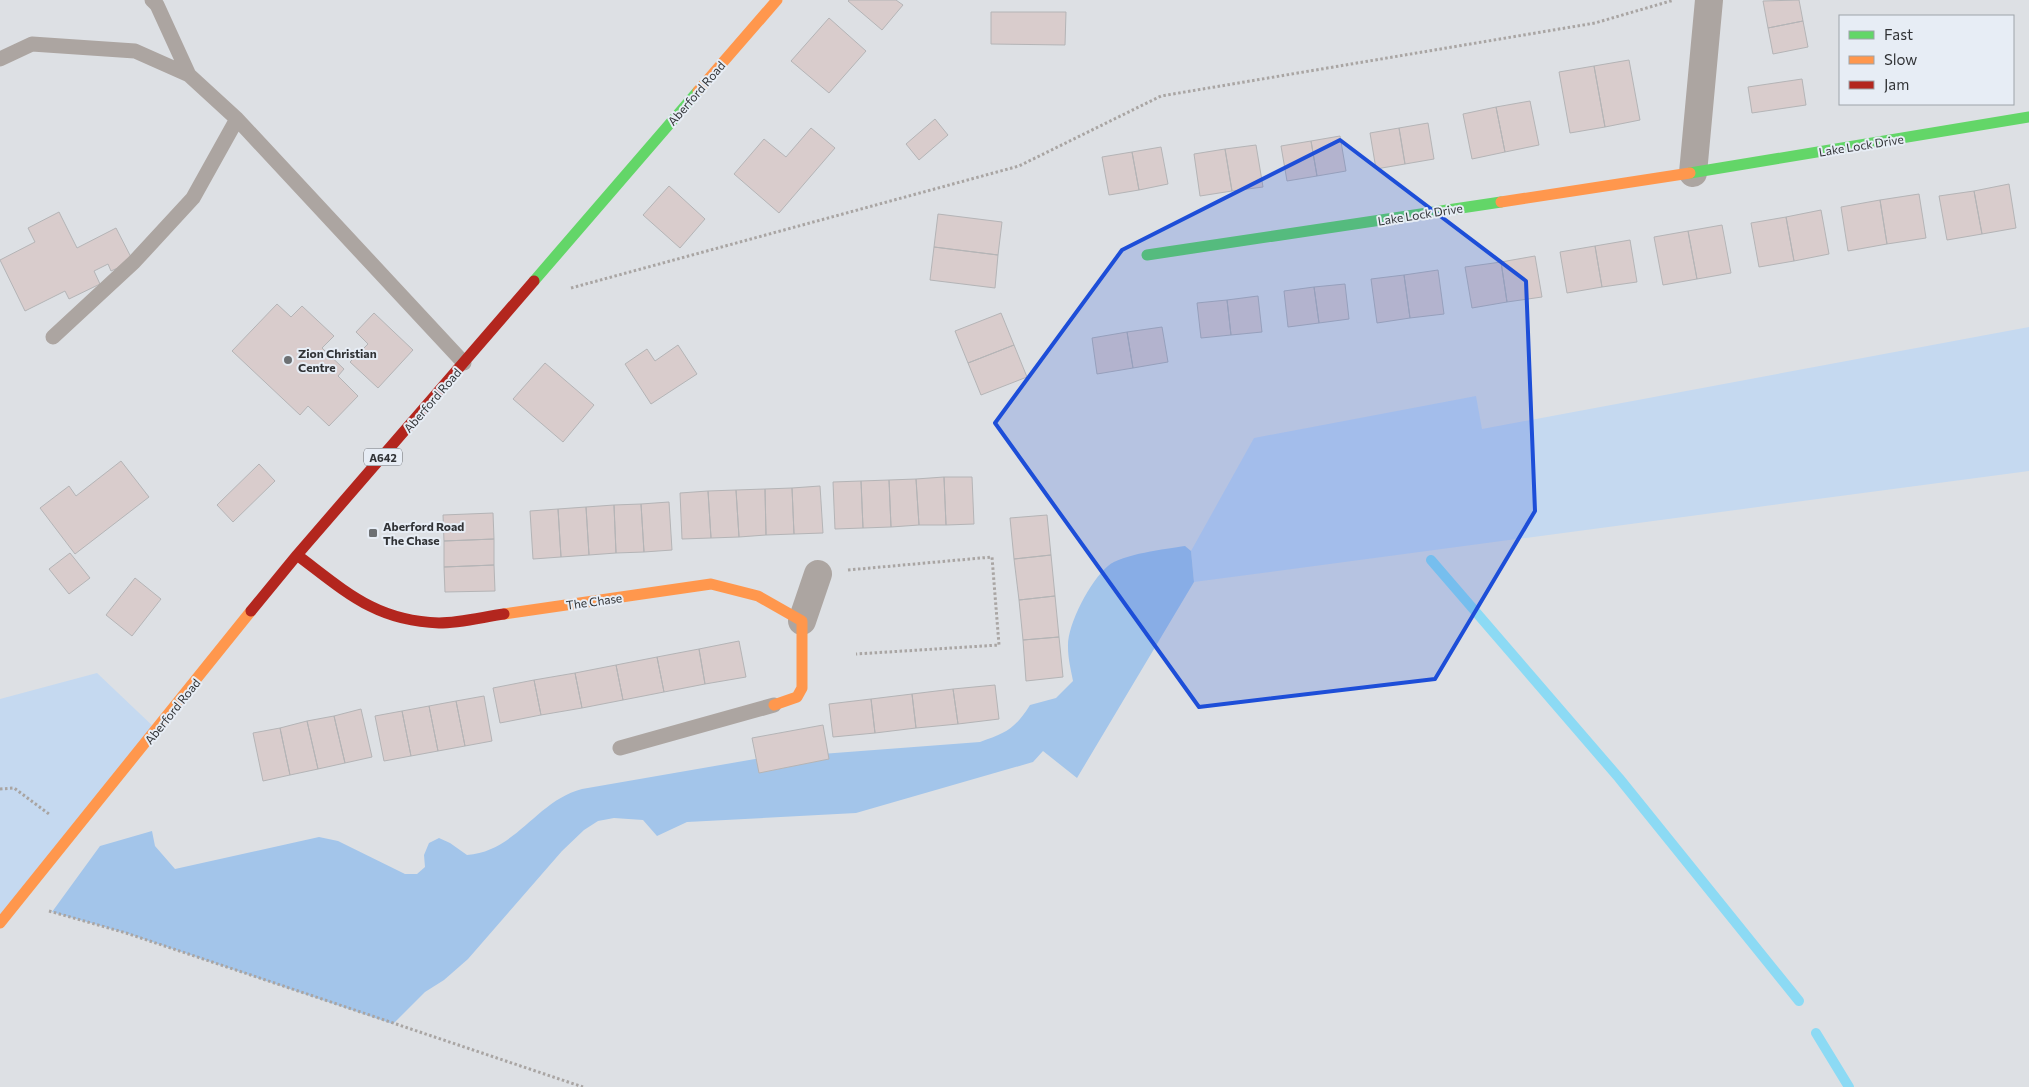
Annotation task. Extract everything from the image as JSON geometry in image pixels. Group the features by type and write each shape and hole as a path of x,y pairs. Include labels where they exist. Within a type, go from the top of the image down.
{"street":[{"name":"Aberford Road","path":"0,923 297,555 777,0"},
{"path":"1693,173 1709,0"},
{"name":"Lake Lock Drive","path":"1146,255 1693,173 2029,117"},
{"name":"The Chase","path":"297,555 366,606 405,620 441,623 711,584 758,596 802,621"},
{"path":"774,705 797,697 802,688 802,621 818,574"}],"lane":[{"path":"152,0 157,5 189,75"},
{"path":"0,59 32,44 135,52 189,75 237,119 464,363"},
{"path":"53,337 134,262 193,198 237,119"},
{"path":"620,748 774,705"}],"path":[{"path":"564,290 1019,166 1161,96 1595,23 1674,0"},
{"path":"818,574 876,566 992,557 999,645 856,654"},
{"path":"0,788 14,788 74,833"},
{"path":"21,898 52,912 126,934 583,1087"}],"highlighted area":[{"path":"1340,140 1526,281 1535,511 1435,679 1199,707 995,423 1122,250"}],"shaded area":[{"path":"2029,327 2029,471 1194,582 1191,551 1254,438 1476,396 1482,429"},
{"path":"1185,546 1191,551 1194,582 1077,778 1043,751 1033,762 856,813 687,822 657,836 643,820 614,818 598,821 584,830 562,851 468,959 444,980 425,992 393,1024 126,933 52,912 100,846 152,831 155,846 175,869 319,837 338,841 405,874 417,874 425,867 424,855 429,843 439,838 467,855 484,852 500,845 513,836 566,795 582,789 755,759 980,742 1009,729 1020,720 1030,705 1056,698 1073,681 1068,651 1071,627 1087,592 1108,566 1123,558 1134,555"},
{"path":"97,673 157,730 0,923 0,699"}],"building":[{"path":"849,0 896,0 903,5 882,30"},
{"path":"1799,0 1803,21 1768,28 1763,1"},
{"path":"991,12 1066,12 1065,45 991,44"},
{"path":"829,18 866,51 829,93 791,61"},
{"path":"1803,21 1808,47 1773,54 1768,28"},
{"path":"1629,60 1640,120 1605,127 1594,66"},
{"path":"1594,66 1605,127 1570,133 1559,72"},
{"path":"1802,79 1806,105 1752,113 1748,87"},
{"path":"1530,101 1539,145 1505,152 1496,107"},
{"path":"1496,107 1505,152 1472,159 1463,114"},
{"path":"935,119 948,135 919,160 906,144"},
{"path":"1428,123 1434,159 1405,164 1399,128"},
{"path":"811,128 835,148 779,213 734,174 764,139 786,157"},
{"path":"1399,128 1405,164 1376,169 1370,133"},
{"path":"1340,136 1346,171 1317,176 1311,141"},
{"path":"1311,141 1317,176 1287,181 1281,146"},
{"path":"1256,145 1263,187 1232,191 1225,149"},
{"path":"1161,147 1168,184 1139,190 1132,152"},
{"path":"1225,149 1232,191 1200,196 1194,154"},
{"path":"1132,152 1139,190 1109,195 1102,157"},
{"path":"2009,184 2016,228 1982,234 1974,191"},
{"path":"669,186 705,219 680,248 643,215"},
{"path":"1974,191 1982,234 1947,240 1939,196"},
{"path":"1919,194 1926,238 1887,244 1880,200"},
{"path":"1880,200 1887,244 1848,251 1841,207"},
{"path":"1821,210 1829,254 1794,261 1786,217"},
{"path":"59,212 77,248 116,228 133,261 111,271 108,264 94,271 100,284 69,299 65,291 25,311 0,260 35,242 28,228"},
{"path":"938,214 1002,222 998,255 934,247"},
{"path":"1786,217 1794,261 1759,267 1751,223"},
{"path":"1722,225 1731,273 1697,279 1688,231"},
{"path":"1688,231 1697,279 1663,285 1654,237"},
{"path":"1630,240 1637,282 1602,287 1595,246"},
{"path":"1595,246 1602,287 1567,293 1560,252"},
{"path":"934,247 998,255 995,288 930,280"},
{"path":"1535,256 1542,297 1507,302 1501,262"},
{"path":"1501,262 1507,302 1472,308 1465,267"},
{"path":"1438,270 1444,314 1410,318 1404,275"},
{"path":"1404,275 1410,318 1377,323 1371,279"},
{"path":"1345,284 1349,319 1319,323 1314,287"},
{"path":"1314,287 1319,323 1288,327 1284,291"},
{"path":"1258,296 1262,332 1231,335 1227,300"},
{"path":"1227,300 1231,335 1201,338 1197,303"},
{"name":"Zion Christian Centre","path":"277,304 291,317 302,306 334,336 322,348 344,369 338,376 358,396 329,426 308,406 300,415 232,351"},
{"path":"374,313 413,350 378,388 350,362 368,344 356,332"},
{"path":"1001,313 1014,345 968,363 955,331"},
{"path":"1162,327 1168,362 1133,368 1127,332"},
{"path":"1127,332 1133,368 1097,374 1092,338"},
{"path":"678,345 697,374 651,404 625,364 647,349 655,361"},
{"path":"1014,345 1027,377 981,395 968,363"},
{"path":"545,363 594,405 563,442 513,399"},
{"path":"121,461 149,497 75,554 40,508 69,486 76,496"},
{"path":"259,464 275,481 233,522 217,505"},
{"path":"944,477 972,477 974,524 946,525"},
{"path":"944,477 946,525 919,525 916,479"},
{"path":"916,479 919,525 891,527 889,480"},
{"path":"889,480 891,527 863,528 861,481"},
{"path":"861,481 863,528 835,529 833,482"},
{"path":"820,486 823,533 794,534 792,488"},
{"path":"792,488 794,534 766,535 765,489"},
{"path":"765,489 766,535 739,537 736,490"},
{"path":"736,490 739,537 711,538 708,491"},
{"path":"708,491 711,538 682,539 680,493"},
{"path":"669,502 672,550 644,552 641,504"},
{"path":"641,504 644,552 616,553 614,505"},
{"path":"614,505 616,553 589,555 586,507"},
{"path":"586,507 589,555 561,557 558,509"},
{"path":"558,509 561,557 533,559 530,511"},
{"path":"493,513 494,539 444,541 443,515"},
{"path":"1047,515 1051,555 1014,559 1010,518"},
{"path":"494,539 494,565 444,567 444,541"},
{"path":"70,553 90,578 69,594 49,569"},
{"path":"1051,555 1055,596 1019,600 1014,559"},
{"path":"494,565 495,591 445,592 444,567"},
{"path":"135,578 161,599 132,636 106,615"},
{"path":"1055,596 1059,637 1023,640 1019,600"},
{"path":"1059,637 1063,677 1026,681 1023,640"},
{"path":"739,641 746,677 705,684 699,649"},
{"path":"699,649 705,684 664,692 657,657"},
{"path":"657,657 664,692 623,700 616,665"},
{"path":"616,665 623,700 582,708 575,673"},
{"path":"575,673 582,708 541,715 534,680"},
{"path":"534,680 541,715 500,723 493,688"},
{"path":"995,685 999,719 958,724 953,689"},
{"path":"953,689 958,724 916,728 912,694"},
{"path":"912,694 916,728 875,733 871,699"},
{"path":"484,696 492,741 465,746 456,701"},
{"path":"871,699 875,733 833,737 829,704"},
{"path":"456,701 465,746 438,751 429,706"},
{"path":"429,706 438,751 411,756 402,711"},
{"path":"361,709 372,757 345,763 334,716"},
{"path":"402,711 411,756 384,761 375,716"},
{"path":"334,716 345,763 318,769 307,721"},
{"path":"307,721 318,769 290,775 280,728"},
{"path":"823,725 829,759 759,773 752,738"},
{"path":"280,728 290,775 263,781 253,733"}],"waterway":[{"path":"1431,560 1619,778 1799,1001"},
{"path":"1816,1033 1849,1087"}],"traffic: fast":[{"path":"534,281 698,91"},
{"path":"1690,173 2029,117"},
{"path":"1147,255 1501,202"}],"traffic: slow":[{"path":"698,91 777,0"},
{"path":"1501,202 1690,173"},
{"path":"504,614 711,584 758,596 802,621 802,688 797,697 774,705"},
{"path":"0,923 251,611"}],"traffic: jam":[{"path":"251,611 297,555 534,281"},
{"path":"297,555 330,581 362,602 397,617 416,621 447,623 504,614"}],"place":[{"name":"Zion Christian Centre","path":"288,360"},
{"name":"Aberford Road The Chase","path":"373,533"}]}
